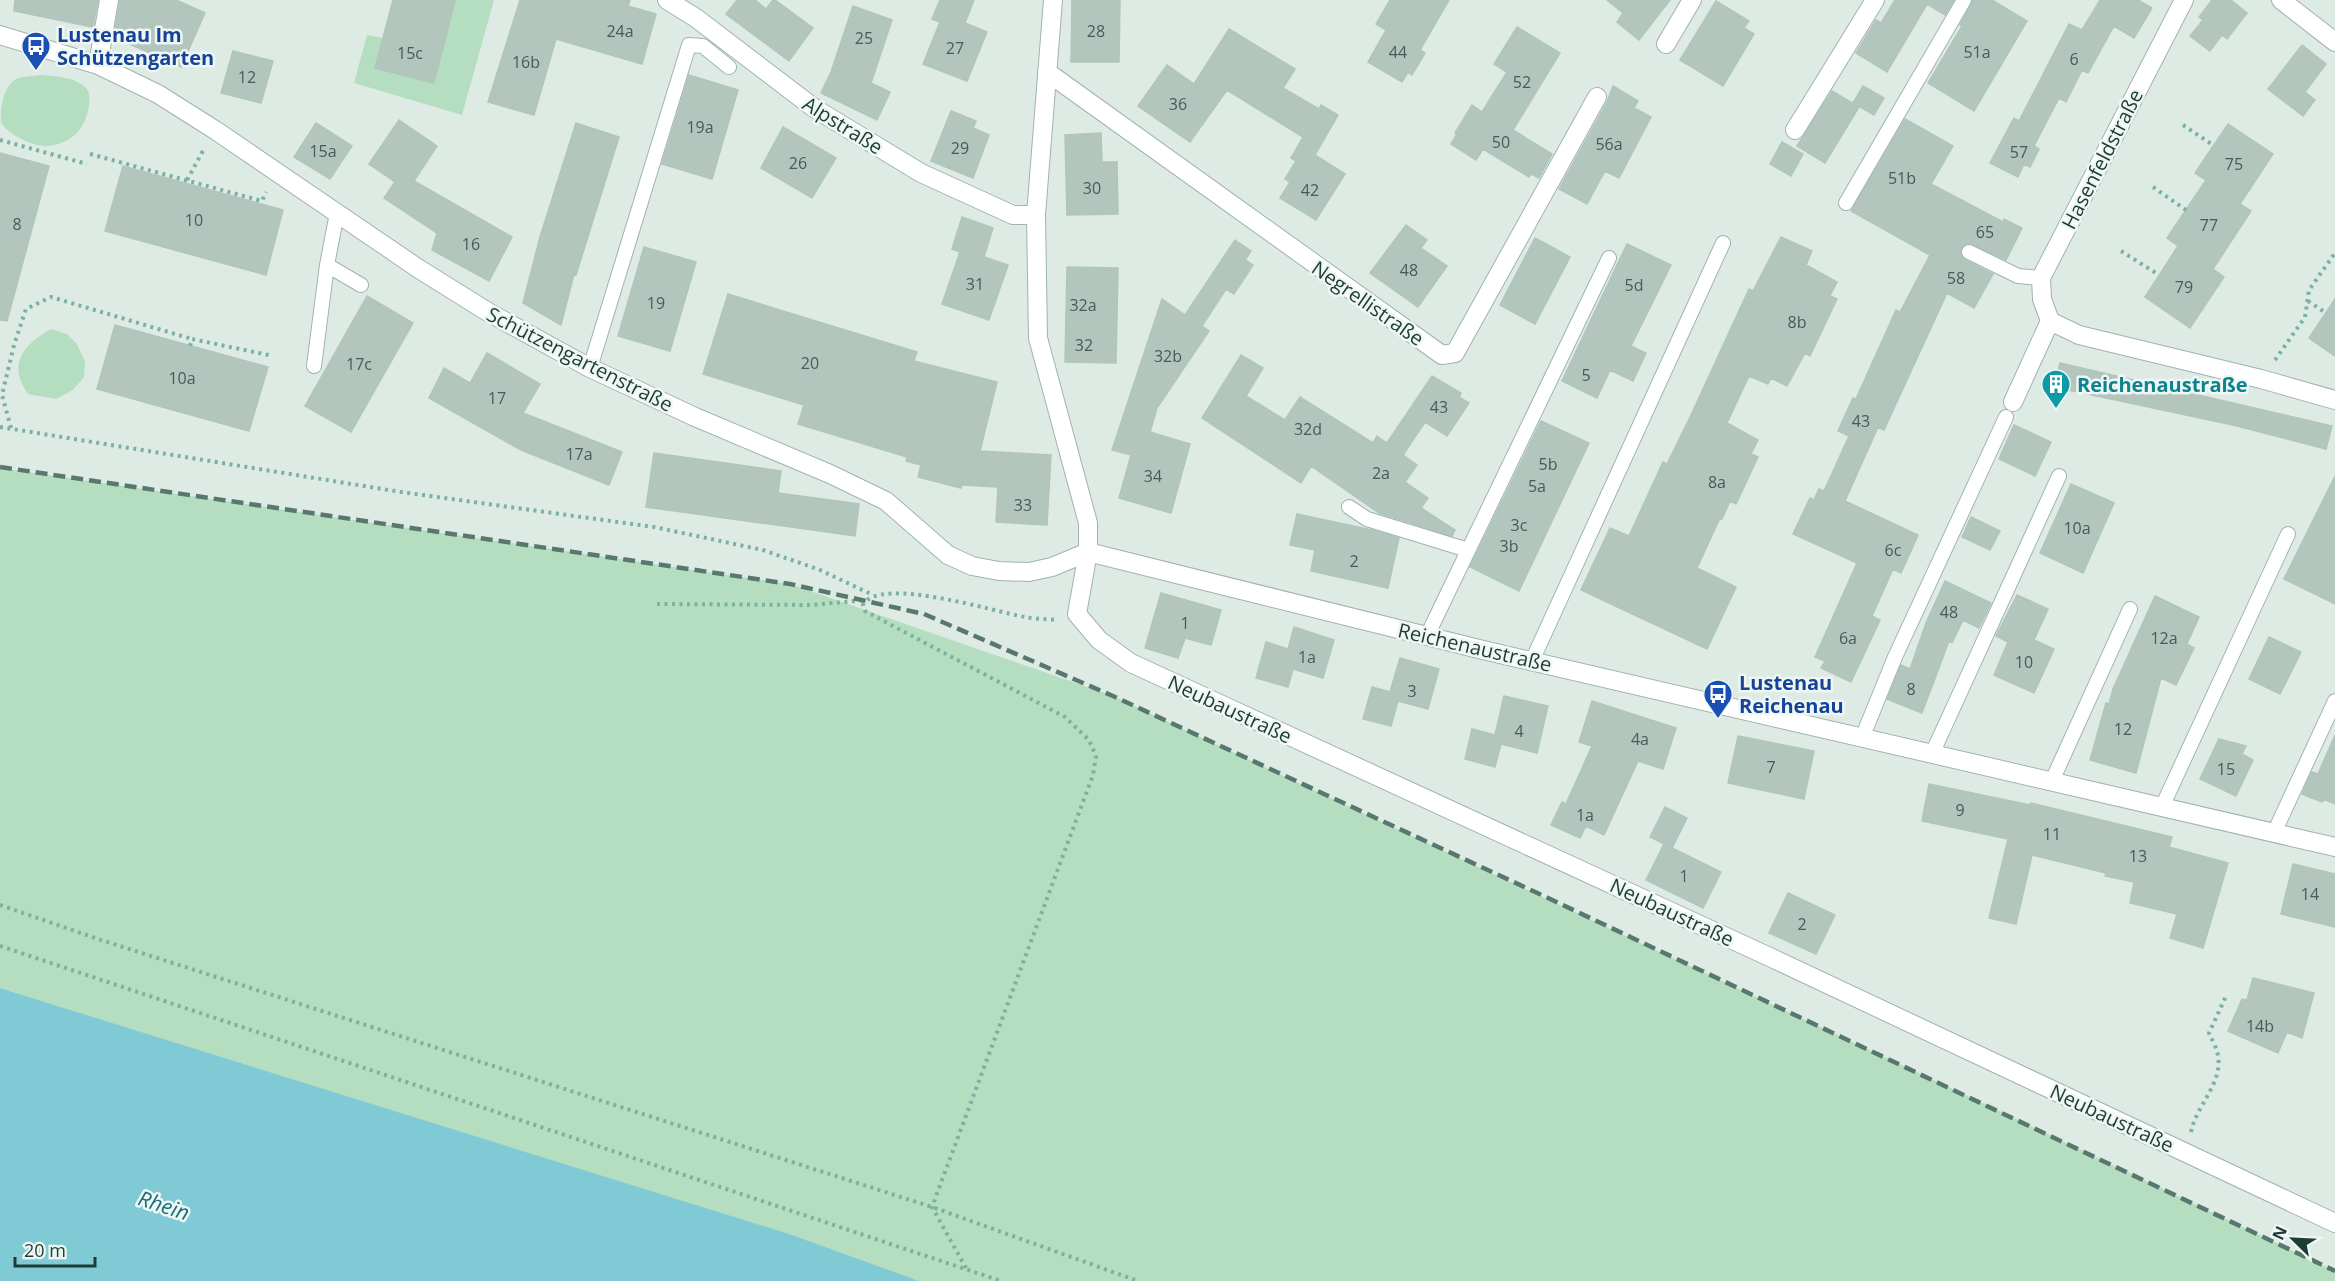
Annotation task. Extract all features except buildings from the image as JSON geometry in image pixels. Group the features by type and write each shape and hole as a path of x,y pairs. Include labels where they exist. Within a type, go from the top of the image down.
{"street":[{"path":"98,65 109,0"},
{"name":"Alpstraße","path":"667,0 696,18 814,108 911,167 1013,215 1036,215"},
{"path":"1053,0 1036,215 1038,338 1088,523 1088,552 1077,614"},
{"path":"1665,44 1691,0"},
{"path":"1796,130 1875,0"},
{"name":"Hasenfeldstraße","path":"2041,278 2184,0"},
{"path":"2281,0 2332,34"},
{"name":"Schützengartenstraße","path":"0,35 98,65 158,94 215,130 419,269 488,312 590,368 886,501 948,555 972,566 999,572 1029,572 1052,567 1088,552"},
{"name":"Negrellistraße","path":"1047,72 1442,356 1455,352 1597,97"},
{"path":"2010,410 2050,321 2042,299 2041,278"},
{"path":"2050,321 2079,335 2261,378 2335,400"},
{"name":"Reichenaustraße","path":"1088,552 1532,661 2335,847"},
{"name":"Neubaustraße","path":"1077,614 1099,640 1131,663 1690,920 2335,1223"}],"lane":[{"path":"1846,203 1964,0"},
{"path":"590,368 689,45 703,46 729,67"},
{"path":"314,366 327,265 337,213"},
{"path":"1532,661 1723,243"},
{"path":"1970,252 2018,276 2041,278"},
{"path":"1427,636 1609,258"},
{"path":"327,265 361,285"},
{"path":"1862,738 1895,657 2010,410"},
{"path":"1932,754 2059,476"},
{"path":"1349,507 1367,519 1468,550"},
{"path":"2162,807 2288,534"},
{"path":"2052,781 2130,609"},
{"path":"2274,833 2335,701"}],"path":[{"path":"2183,125 2213,145"},
{"path":"187,180 215,130"},
{"path":"0,140 87,164"},
{"path":"90,154 262,201 276,172"},
{"path":"2153,187 2186,210"},
{"path":"2121,251 2159,275"},
{"path":"2261,378 2305,317 2309,290 2335,253"},
{"path":"11,428 2,395 14,345 26,309 51,297 192,339 273,356"},
{"path":"2308,302 2326,313"},
{"path":"190,345 192,339"},
{"path":"0,427 401,492 654,527 763,550 820,570 874,596"},
{"path":"657,604 812,605 866,600 886,593 912,593 1027,618 1066,621 1077,614"},
{"path":"866,600 863,605 865,611 1065,717 1089,740 1096,756 1093,776 932,1207 966,1268"},
{"path":"0,905 110,943 932,1207 1138,1281"},
{"path":"0,946 1001,1281"},
{"path":"2187,1153 2193,1120 2215,1081 2218,1057 2209,1033 2226,996"}],"green space":[{"path":"455,0 494,0 462,115 354,83 367,35 383,38 434,83"},
{"path":"41,75 75,81 88,91 88,112 81,127 71,138 57,145 36,145 9,131 1,122 2,103 9,85 18,78"},
{"path":"51,329 67,334 76,343 85,361 84,377 73,390 56,399 28,394 19,373 21,356 26,349"},
{"path":"0,468 790,584 1113,696 1972,1098 2335,1271 2335,1281 905,1281 582,1170 0,988"}],"water":[{"name":"Rhein","path":"0,988 789,1234 919,1281 0,1281"}],"railway":[{"path":"0,467 790,584 924,614 1113,696 1546,897 2335,1271"}],"place":[{"name":"Lustenau Im Schützengarten","path":"36,72"},
{"name":"Reichenaustraße","path":"2056,410"},
{"name":"Lustenau Reichenau","path":"1718,720"}]}
